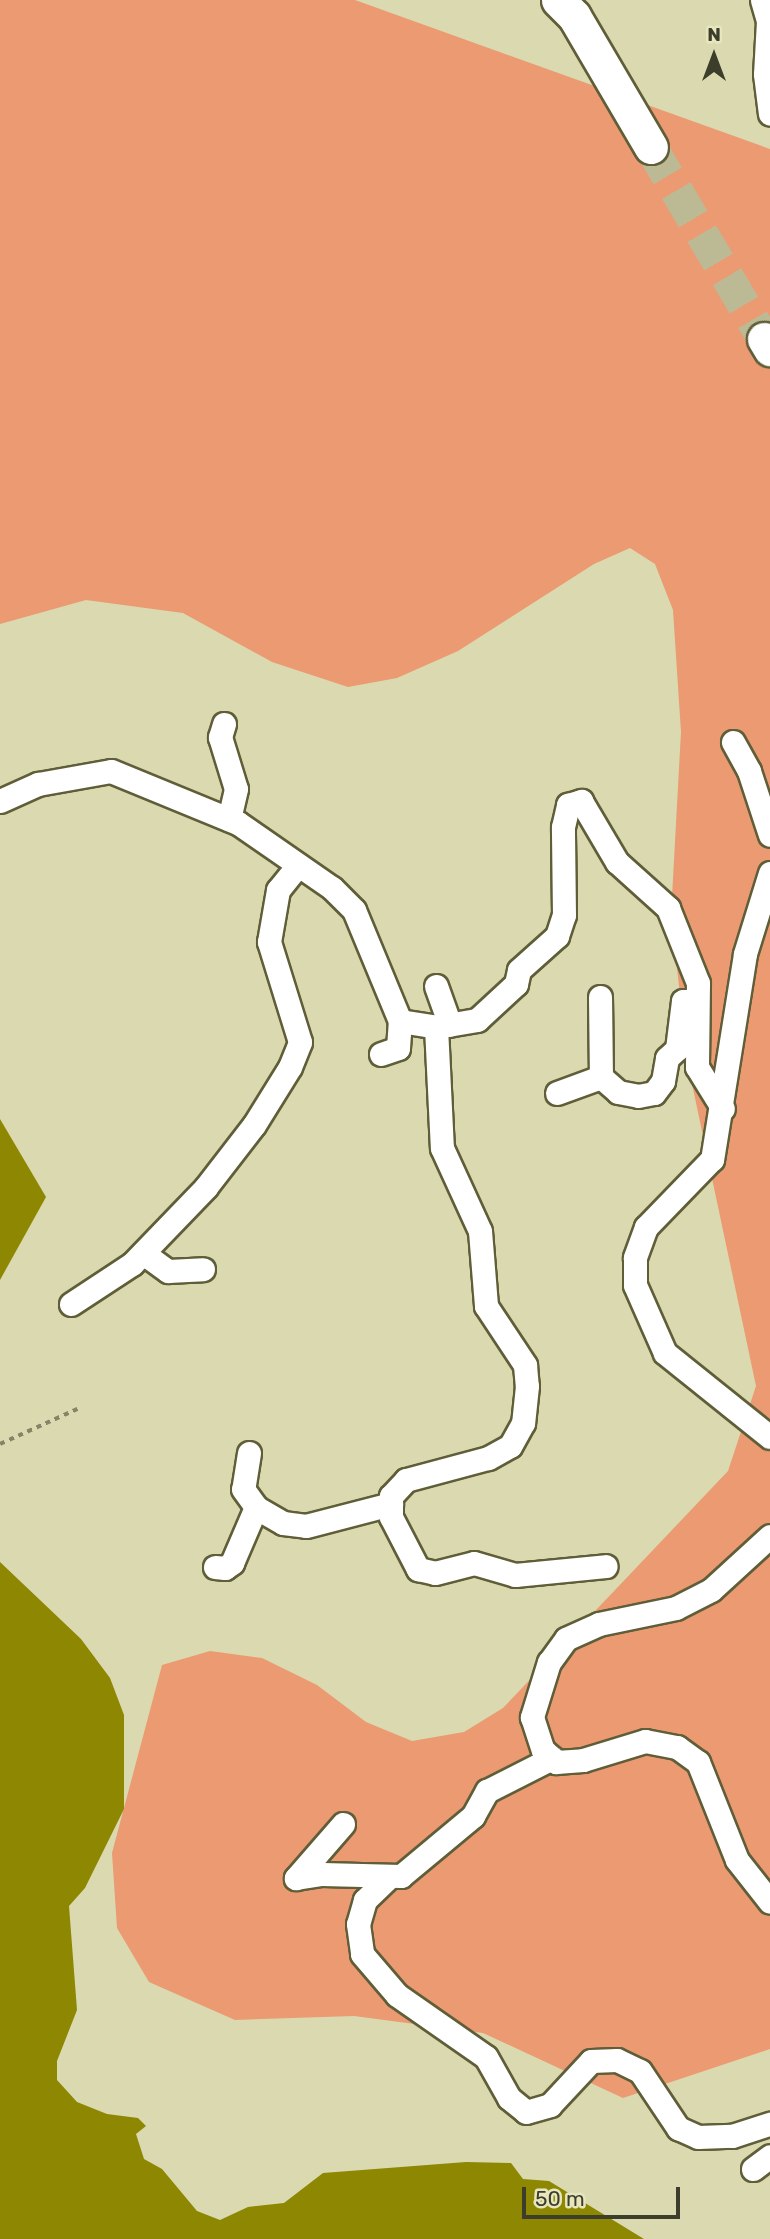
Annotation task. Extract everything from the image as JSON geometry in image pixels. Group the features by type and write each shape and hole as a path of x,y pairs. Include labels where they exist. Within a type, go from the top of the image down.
{"street":[{"path":"558,0 574,16 651,147"},
{"path":"762,0 768,21 765,74 770,114"},
{"path":"224,724 220,737 236,789 229,819"},
{"path":"733,742 749,771 770,835"},
{"path":"0,801 38,784 111,771 229,819 299,865 332,888 354,911 400,1021 398,1048 381,1055"},
{"path":"400,1021 443,1026 477,1020 516,984 519,970 557,936 564,915 563,827 568,805 581,801 617,862 668,908 698,983 697,1067 723,1109"},
{"path":"71,1304 143,1252 206,1187 254,1125 290,1067 300,1042 269,942 278,890 299,865"},
{"path":"770,873 745,954 723,1109 712,1159 646,1227 635,1258 635,1285 665,1353 770,1437"},
{"path":"436,986 443,1026 442,1148 480,1231 486,1306 526,1365 525,1411 523,1423 510,1446 488,1458 406,1480 391,1496 391,1517 418,1569 435,1573 474,1563 515,1575 606,1566"},
{"path":"600,997 601,1077 618,1092 638,1096 654,1093 663,1081 667,1058 677,1049 683,1001 697,1001"},
{"path":"557,1093 601,1077"},
{"path":"143,1252 168,1271 204,1269"},
{"path":"249,1453 243,1489 256,1507 283,1523 306,1526 391,1504"},
{"path":"215,1567 225,1568 232,1563 256,1507"},
{"path":"770,1535 711,1590 676,1608 598,1624 566,1639 549,1661 532,1717 543,1750 556,1762 583,1760 645,1741 677,1747 698,1762 737,1860 770,1902"},
{"path":"343,1824 296,1878 322,1874 401,1876 473,1816 487,1791 552,1758"},
{"path":"390,1876 365,1900 358,1924 362,1954 397,1995 486,2057 509,2098 526,2112 550,2105 591,2061 617,2060 640,2070 678,2128 698,2137 732,2136 770,2124"}],"path":[{"path":"0,1444 77,1409"}],"shaded area":[{"path":"0,0 355,0 770,149 770,2049 623,2098 483,2033 354,2016 235,2020 149,1982 117,1928 112,1853 162,1665 210,1651 262,1658 317,1685 366,1722 412,1741 464,1732 503,1708 728,1471 756,1386 688,1065 671,915 681,732 673,610 655,564 630,548 594,564 458,651 397,678 348,687 272,662 183,613 86,600 0,624"},
{"path":"0,1119 46,1197 0,1280"},
{"path":"0,1562 81,1639 110,1678 124,1715 124,1809 85,1888 69,1906 77,2010 57,2061 57,2080 77,2102 107,2114 138,2118 146,2126 136,2134 144,2159 162,2169 197,2211 220,2220 248,2207 284,2203 323,2173 466,2162 511,2163 523,2179 549,2181 644,2239 0,2239"}],"tunnel":[{"path":"651,147 764,339"}]}
